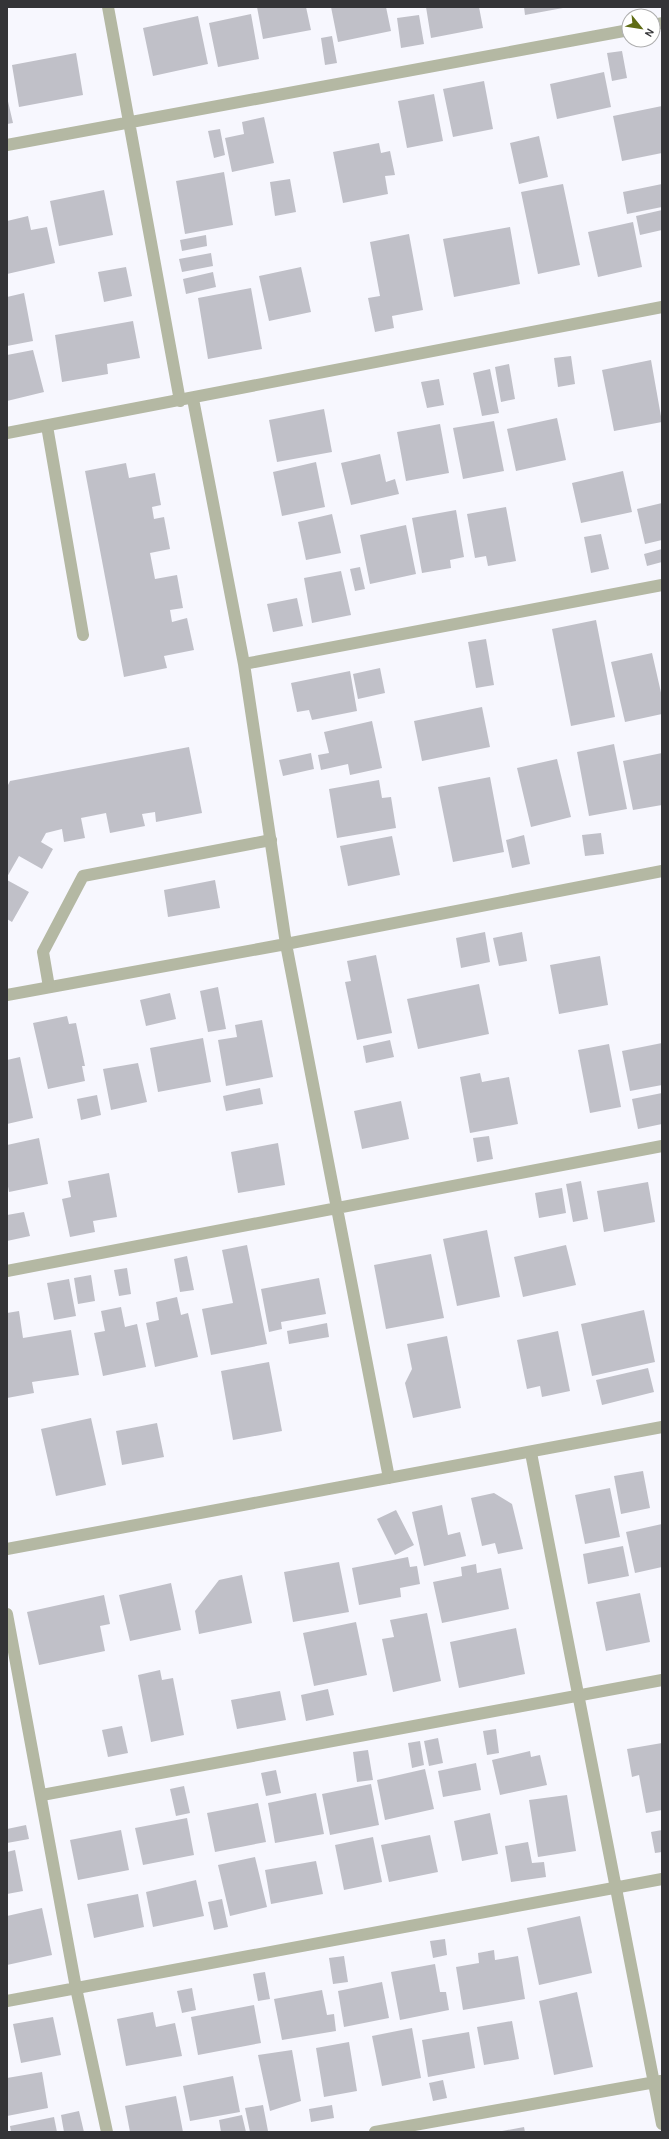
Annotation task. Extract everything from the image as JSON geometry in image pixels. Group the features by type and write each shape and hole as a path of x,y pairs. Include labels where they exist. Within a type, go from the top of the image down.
{"street":[{"path":"108,7 180,401"},
{"path":"7,145 621,31"},
{"path":"7,433 193,399 662,307"},
{"path":"193,399 244,664 286,944 389,1478"},
{"path":"47,426 83,635"},
{"path":"244,664 662,585"},
{"path":"49,987 43,952 83,876 271,840"},
{"path":"7,995 286,944 662,870"},
{"path":"7,1271 662,1146"},
{"path":"7,1549 531,1453 662,1427"},
{"path":"531,1453 580,1696 616,1888 658,2082 662,2124"},
{"path":"7,1614 42,1795 76,1988 107,2132"},
{"path":"42,1795 662,1680"},
{"path":"7,2001 662,1879"},
{"path":"375,2132 658,2082"}],"building":[{"path":"257,7 306,7 311,30 263,39"},
{"path":"331,7 386,7 391,31 338,42"},
{"path":"426,7 479,7 483,28 431,38"},
{"path":"524,7 563,7 563,8 525,15"},
{"path":"251,14 259,59 218,67 209,23"},
{"path":"419,15 424,44 401,48 397,18"},
{"path":"198,16 208,64 153,76 143,28"},
{"path":"332,36 337,63 325,65 321,38"},
{"path":"622,51 627,78 612,81 607,53"},
{"path":"76,53 83,95 19,107 12,65"},
{"path":"604,72 611,107 557,119 550,84"},
{"path":"484,81 493,129 453,137 443,89"},
{"path":"434,94 443,141 407,148 398,101"},
{"path":"7,97 13,123 7,124"},
{"path":"662,106 662,153 622,161 613,116"},
{"path":"264,117 274,163 232,172 225,138 244,134 242,122"},
{"path":"220,129 225,155 214,158 208,131"},
{"path":"539,136 548,177 519,184 510,143"},
{"path":"379,143 381,153 390,151 395,175 385,176 388,194 343,203 333,152"},
{"path":"224,172 233,225 185,234 176,181"},
{"path":"290,179 296,212 275,216 270,182"},
{"path":"563,184 580,265 538,274 521,192"},
{"path":"662,184 662,207 627,214 623,192"},
{"path":"104,190 113,235 59,246 50,201"},
{"path":"662,210 662,230 640,235 636,216"},
{"path":"28,216 31,230 47,227 55,263 7,274 7,221"},
{"path":"633,222 642,267 598,277 588,232"},
{"path":"510,227 520,284 454,297 443,239"},
{"path":"409,234 423,310 392,316 394,328 375,332 368,298 380,296 370,242"},
{"path":"206,235 207,246 182,251 180,240"},
{"path":"211,253 213,266 182,272 179,259"},
{"path":"126,267 132,296 104,302 98,272"},
{"path":"301,267 311,312 269,321 259,276"},
{"path":"213,272 216,287 186,294 183,279"},
{"path":"251,288 262,349 208,359 198,298"},
{"path":"24,293 33,341 7,346 7,297"},
{"path":"133,321 140,358 107,364 108,374 62,382 55,335"},
{"path":"33,350 44,392 7,401 7,355"},
{"path":"571,356 575,384 558,387 554,358"},
{"path":"651,360 662,422 614,431 602,370"},
{"path":"509,364 515,399 501,402 495,367"},
{"path":"490,369 499,413 482,416 473,373"},
{"path":"439,379 444,405 427,408 421,382"},
{"path":"324,409 332,452 277,462 269,420"},
{"path":"557,418 566,460 516,471 507,429"},
{"path":"494,421 504,471 463,479 453,428"},
{"path":"440,424 449,473 406,481 397,432"},
{"path":"380,454 386,482 395,479 399,494 351,505 341,463"},
{"path":"316,462 325,507 282,516 273,472"},
{"path":"126,463 129,478 155,473 161,505 152,507 154,519 164,517 170,549 150,553 155,579 177,575 183,608 170,610 172,622 187,618 194,650 164,656 167,668 124,677 85,471"},
{"path":"623,471 632,512 581,523 572,483"},
{"path":"662,503 662,540 645,544 637,509"},
{"path":"506,507 516,561 488,566 486,556 475,558 467,514"},
{"path":"456,510 464,557 450,560 451,568 422,573 412,518"},
{"path":"332,514 341,553 306,560 298,522"},
{"path":"406,525 416,574 370,584 360,535"},
{"path":"601,534 609,569 591,573 584,537"},
{"path":"662,549 662,562 647,566 644,554"},
{"path":"360,567 365,589 355,591 350,569"},
{"path":"341,571 351,615 312,623 304,578"},
{"path":"297,598 303,626 273,632 267,604"},
{"path":"596,620 615,717 571,726 552,629"},
{"path":"486,639 494,685 476,688 468,642"},
{"path":"652,653 662,697 662,714 625,722 611,662"},
{"path":"380,668 385,693 358,699 353,674"},
{"path":"350,671 357,711 312,720 309,710 297,712 291,683"},
{"path":"482,707 490,747 422,761 414,721"},
{"path":"372,721 382,768 350,775 348,764 321,770 318,755 329,753 324,732"},
{"path":"614,744 627,809 589,816 577,752"},
{"path":"189,747 202,813 156,822 155,812 142,814 145,826 110,833 106,813 81,818 85,838 64,842 62,829 46,833 41,842 53,849 42,869 19,856 7,877 7,787 10,781"},
{"path":"311,753 314,769 283,776 279,760"},
{"path":"662,753 662,805 633,810 623,761"},
{"path":"557,759 571,817 531,827 517,768"},
{"path":"490,777 504,852 453,862 438,787"},
{"path":"379,780 382,798 391,797 396,828 337,838 329,789"},
{"path":"601,833 604,854 585,856 582,835"},
{"path":"524,835 530,864 512,868 506,840"},
{"path":"392,836 400,875 348,886 340,846"},
{"path":"7,880 29,892 12,922 7,919"},
{"path":"215,880 220,908 168,917 164,890"},
{"path":"485,932 490,962 461,968 456,938"},
{"path":"522,932 527,961 499,966 493,938"},
{"path":"376,955 392,1033 357,1040 345,982 351,981 347,961"},
{"path":"600,956 608,1005 559,1014 550,965"},
{"path":"479,984 489,1034 418,1049 407,999"},
{"path":"218,987 226,1029 208,1032 200,991"},
{"path":"170,993 176,1019 146,1026 140,1000"},
{"path":"67,1016 69,1024 76,1023 85,1066 82,1066 85,1081 48,1089 33,1023"},
{"path":"262,1020 273,1077 226,1086 218,1040 237,1037 235,1025"},
{"path":"203,1038 211,1082 158,1092 150,1048"},
{"path":"390,1040 394,1057 366,1063 363,1046"},
{"path":"662,1043 662,1085 630,1091 622,1051"},
{"path":"609,1044 621,1107 590,1113 578,1050"},
{"path":"20,1057 33,1118 7,1124 7,1060"},
{"path":"138,1063 147,1102 111,1110 103,1069"},
{"path":"480,1073 482,1082 509,1077 518,1124 470,1133 460,1077"},
{"path":"260,1088 263,1104 226,1111 223,1096"},
{"path":"662,1093 662,1124 638,1129 632,1099"},
{"path":"97,1095 101,1115 81,1120 77,1099"},
{"path":"401,1101 409,1139 362,1149 354,1111"},
{"path":"489,1136 493,1159 477,1162 473,1138"},
{"path":"39,1138 48,1184 9,1192 7,1181 7,1145"},
{"path":"278,1143 285,1185 238,1193 231,1152"},
{"path":"109,1173 117,1217 93,1221 95,1232 70,1237 62,1199 71,1197 68,1181"},
{"path":"581,1181 588,1219 573,1222 566,1184"},
{"path":"648,1182 655,1222 604,1232 597,1191"},
{"path":"562,1188 566,1213 539,1218 535,1193"},
{"path":"24,1212 30,1236 7,1241 7,1215"},
{"path":"487,1230 500,1297 457,1306 443,1239"},
{"path":"247,1245 267,1344 211,1355 202,1309 233,1303 222,1250"},
{"path":"566,1245 576,1285 523,1297 514,1257"},
{"path":"431,1254 444,1318 386,1329 374,1265"},
{"path":"187,1256 194,1290 180,1292 174,1259"},
{"path":"127,1268 131,1294 119,1296 114,1270"},
{"path":"91,1275 95,1301 78,1304 74,1278"},
{"path":"319,1278 326,1314 281,1322 282,1329 269,1332 261,1289"},
{"path":"69,1279 76,1316 54,1320 47,1283"},
{"path":"177,1297 181,1315 188,1313 198,1357 155,1367 146,1323 159,1320 156,1302"},
{"path":"121,1307 125,1327 137,1324 146,1367 103,1376 94,1333 105,1331 101,1311"},
{"path":"644,1310 655,1362 592,1376 581,1324"},
{"path":"19,1311 23,1338 71,1330 79,1375 32,1382 34,1393 7,1398 7,1313"},
{"path":"327,1323 329,1337 289,1344 287,1331"},
{"path":"558,1331 570,1391 542,1397 540,1386 527,1389 517,1340"},
{"path":"447,1336 461,1408 413,1418 405,1383 412,1369 407,1344"},
{"path":"269,1362 282,1431 233,1440 221,1371"},
{"path":"648,1368 654,1392 602,1405 596,1380"},
{"path":"91,1418 106,1485 56,1496 41,1429"},
{"path":"157,1423 164,1457 122,1465 116,1431"},
{"path":"643,1471 650,1508 621,1514 614,1476"},
{"path":"610,1488 620,1537 585,1544 575,1495"},
{"path":"494,1493 512,1504 523,1549 498,1554 495,1543 482,1546 471,1498"},
{"path":"442,1505 448,1535 460,1532 466,1556 424,1566 412,1512"},
{"path":"396,1510 414,1545 395,1555 377,1519"},
{"path":"662,1524 662,1567 635,1573 626,1532"},
{"path":"623,1546 629,1576 588,1584 583,1554"},
{"path":"408,1557 410,1567 417,1566 420,1584 400,1588 401,1597 359,1605 352,1568"},
{"path":"339,1562 349,1612 293,1622 284,1572"},
{"path":"476,1564 477,1573 501,1568 509,1609 442,1623 433,1582 462,1576 461,1567"},
{"path":"242,1575 252,1623 199,1634 195,1611 219,1580"},
{"path":"171,1583 181,1630 130,1641 119,1595"},
{"path":"640,1593 650,1642 606,1651 596,1602"},
{"path":"104,1595 110,1624 100,1626 105,1651 39,1665 27,1612"},
{"path":"427,1613 441,1681 393,1692 382,1639 394,1637 390,1620"},
{"path":"356,1622 367,1675 314,1686 303,1633"},
{"path":"516,1628 525,1674 459,1688 450,1642"},
{"path":"160,1670 162,1680 173,1678 184,1735 151,1742 138,1675"},
{"path":"328,1689 334,1715 306,1721 301,1695"},
{"path":"280,1691 286,1720 237,1729 231,1700"},
{"path":"122,1726 128,1753 108,1757 102,1730"},
{"path":"496,1729 499,1753 487,1755 483,1731"},
{"path":"438,1738 443,1763 429,1766 424,1741"},
{"path":"420,1741 424,1765 412,1768 408,1743"},
{"path":"662,1743 662,1810 646,1813 639,1775 632,1777 627,1749"},
{"path":"368,1750 373,1780 357,1782 353,1752"},
{"path":"530,1751 531,1757 540,1755 547,1785 500,1795 492,1760"},
{"path":"476,1763 481,1790 443,1797 438,1771"},
{"path":"425,1769 434,1809 385,1820 377,1780"},
{"path":"276,1770 281,1793 266,1796 261,1773"},
{"path":"371,1784 379,1825 330,1835 322,1794"},
{"path":"184,1786 190,1813 176,1816 170,1789"},
{"path":"316,1793 324,1834 275,1843 268,1803"},
{"path":"567,1795 576,1851 538,1857 529,1800"},
{"path":"258,1803 266,1842 215,1852 207,1813"},
{"path":"490,1813 498,1854 462,1861 454,1821"},
{"path":"187,1818 194,1855 143,1865 135,1828"},
{"path":"26,1825 29,1839 7,1843 7,1829"},
{"path":"121,1830 129,1870 78,1880 70,1840"},
{"path":"662,1830 662,1852 655,1853 651,1832"},
{"path":"430,1835 438,1872 389,1882 381,1845"},
{"path":"373,1837 382,1882 344,1890 335,1845"},
{"path":"528,1842 532,1863 544,1862 546,1877 511,1882 505,1846"},
{"path":"15,1850 23,1891 7,1894 7,1852"},
{"path":"255,1857 267,1907 230,1916 218,1865"},
{"path":"316,1861 323,1894 271,1904 265,1870"},
{"path":"196,1880 204,1916 153,1927 146,1892"},
{"path":"138,1894 144,1927 94,1938 87,1904"},
{"path":"222,1899 228,1927 214,1930 208,1902"},
{"path":"42,1908 52,1955 7,1965 7,1916"},
{"path":"580,1916 592,1973 539,1985 527,1928"},
{"path":"445,1939 447,1955 433,1958 430,1941"},
{"path":"494,1950 495,1960 518,1956 525,1999 463,2010 456,1967 479,1963 478,1953"},
{"path":"344,1956 348,1982 333,1984 329,1958"},
{"path":"435,1964 440,1992 446,1992 449,2010 400,2020 391,1972"},
{"path":"265,1972 270,1999 258,2001 253,1974"},
{"path":"382,1982 389,2018 344,2027 338,1991"},
{"path":"192,1988 196,2010 182,2013 177,1991"},
{"path":"322,1990 327,2015 334,2014 336,2031 282,2040 274,1999"},
{"path":"577,1992 593,2067 554,2075 539,2001"},
{"path":"254,2005 261,2043 198,2055 191,2017"},
{"path":"153,2012 156,2027 175,2023 182,2056 126,2066 117,2019"},
{"path":"53,2017 61,2055 21,2063 13,2024"},
{"path":"512,2021 519,2059 484,2065 477,2027"},
{"path":"412,2028 421,2078 382,2086 372,2036"},
{"path":"469,2032 475,2068 428,2077 422,2040"},
{"path":"349,2042 357,2091 324,2097 316,2048"},
{"path":"292,2050 301,2101 270,2111 258,2055"},
{"path":"42,2072 48,2108 7,2116 7,2078"},
{"path":"233,2076 240,2112 190,2121 183,2086"},
{"path":"443,2080 447,2098 433,2101 429,2083"},
{"path":"176,2096 183,2132 130,2132 125,2106"},
{"path":"263,2105 268,2131 250,2132 245,2108"},
{"path":"332,2105 334,2118 311,2122 309,2109"},
{"path":"79,2111 84,2132 64,2132 61,2115"},
{"path":"242,2115 246,2132 221,2132 219,2120"},
{"path":"54,2117 57,2132 11,2132 10,2126"},
{"path":"524,2127 525,2132 502,2132 502,2131"}]}
